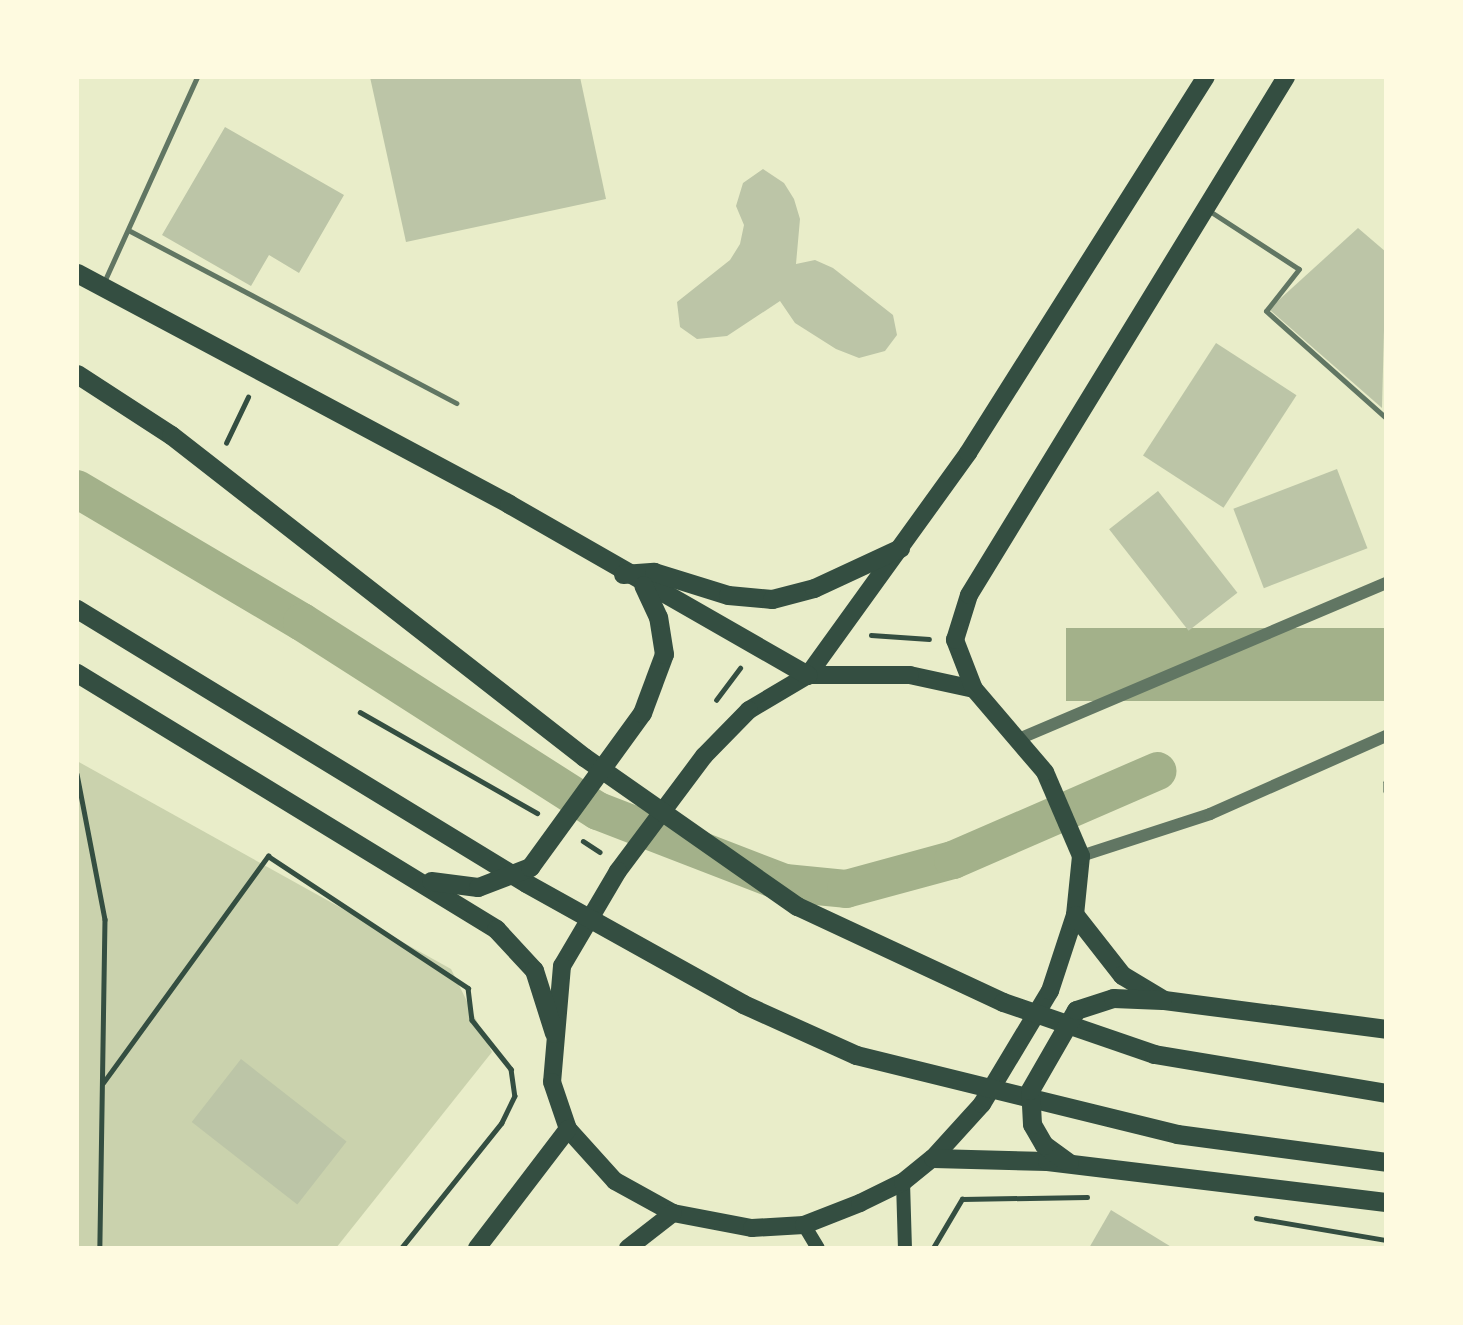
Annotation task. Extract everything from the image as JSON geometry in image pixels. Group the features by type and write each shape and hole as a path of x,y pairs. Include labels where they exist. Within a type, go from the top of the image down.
{"highway":[{"path":"77,273 101,288 262,368 623,574 808,675"},
{"path":"77,374 171,435 584,757 797,906 1003,1002 1154,1054 1386,1093"},
{"path":"623,574 653,572 728,595 772,599 814,588 900,548"},
{"path":"426,880 478,887 530,867 642,713 664,654 658,617 643,585"},
{"path":"77,609 526,883 743,1004 856,1055 1177,1134 1386,1162"},
{"path":"77,673 426,880 496,929 534,970 554,1033"},
{"path":"1075,915 1122,975 1164,1000"},
{"path":"1070,1164 1044,1145 1032,1124 1030,1090 1076,1010 1113,998 1164,1000 1386,1029"},
{"path":"933,1158 1070,1164 1386,1202"}],"main road":[{"path":"1206,77 1061,312 900,548 808,675 750,710 704,756 618,871 562,966 554,1033 552,1082 568,1129 615,1181 673,1213 752,1228 803,1225 904,1182 933,1158 982,1104 1051,992 1075,915 1079,850 1045,772 1021,738 974,688 955,640 969,595 1286,77"},
{"path":"808,675 910,676 974,688"},
{"path":"477,1248 568,1129"},
{"path":"904,1182 905,1248"},
{"path":"628,1248 673,1213"},
{"path":"803,1225 818,1248"}],"street":[{"path":"1021,738 1386,583"},
{"path":"1079,850 1210,814 1386,736"}],"lane":[{"path":"101,288 130,231 197,77"},
{"path":"1206,208 1299,269 1266,311 1386,418"},
{"path":"130,231 456,402"}],"path":[{"path":"223,450 262,368"},
{"path":"858,634 938,640"},
{"path":"77,774 105,919 100,1248"},
{"path":"1386,782 1386,791"},
{"path":"103,1083 268,856 468,988 472,1020 511,1069 515,1096 502,1123 402,1248"},
{"path":"933,1248 961,1199 1092,1198"},
{"path":"1240,1215 1386,1240"}],"shaded area":[{"path":"1066,628 1386,628 1386,701 1066,701"},
{"path":"77,761 451,969 492,1052 336,1248 77,1248"}],"building":[{"path":"370,77 580,77 606,199 406,242"},
{"path":"225,127 344,195 299,273 269,255 251,286 162,235"},
{"path":"763,169 784,183 794,199 800,219 796,264 815,260 833,268 893,315 897,335 885,351 859,358 836,349 795,323 780,301 727,336 697,339 680,327 677,302 730,260 740,244 744,225 736,206 743,183"},
{"path":"1358,228 1386,252 1382,408 1269,309"},
{"path":"1216,343 1297,395 1224,508 1143,455"},
{"path":"1337,469 1367,548 1264,588 1233,509"},
{"path":"1158,491 1237,593 1189,631 1109,529"},
{"path":"241,1059 347,1141 297,1205 192,1122"},
{"path":"1111,1210 1173,1248 1089,1248"}],"waterway":[{"path":"77,489 302,622 598,811 785,883 846,889 953,860 1158,771"}]}
